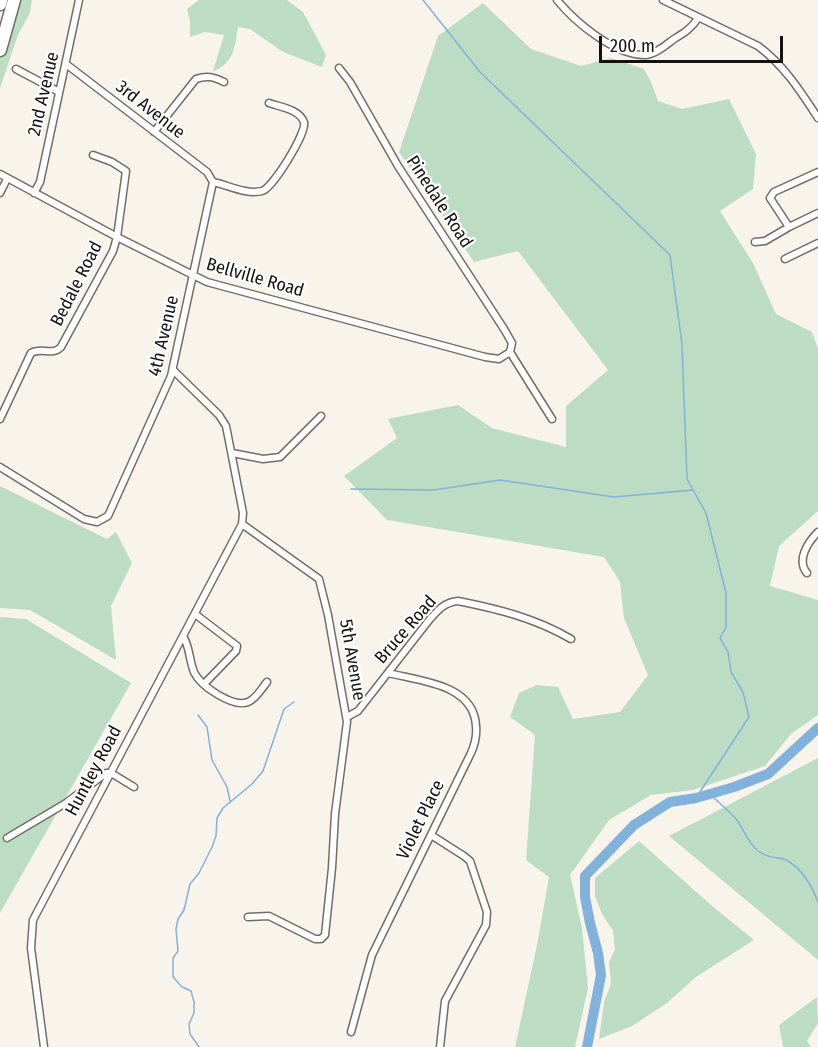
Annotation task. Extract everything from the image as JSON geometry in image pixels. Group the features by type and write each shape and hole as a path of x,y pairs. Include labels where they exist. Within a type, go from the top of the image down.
{"highway":[{"path":"0,50 14,0"}],"street":[{"name":"2nd Avenue","path":"34,193 40,182 79,0"},
{"path":"557,0 576,19 607,43 643,55 665,46 689,30 698,18"},
{"path":"663,0 759,46 771,55 792,80 818,118"},
{"name":"3rd Avenue","path":"66,64 207,172 213,182"},
{"name":"Pinedale Road","path":"339,68 350,82 398,165 504,329 512,343 510,352 552,419"},
{"path":"16,69 58,92"},
{"path":"154,132 196,79 214,77 224,82"},
{"path":"213,182 241,190 259,191 265,190 272,183 302,136 305,127 297,114 269,103"},
{"path":"93,155 112,162 126,171 117,237"},
{"path":"789,227 771,202 771,195 818,172"},
{"name":"Bellville Road","path":"0,175 192,276 485,357 499,359 510,352"},
{"path":"0,193 7,179"},
{"name":"4th Avenue","path":"0,467 84,519 92,522 102,521 108,516 167,389 173,370 213,182"},
{"path":"755,242 765,242 818,213"},
{"name":"Bedale Road","path":"0,419 31,353 37,350 55,351 61,347 113,251 117,237"},
{"path":"785,259 818,243"},
{"path":"173,370 221,417 228,432 243,513 242,524"},
{"path":"232,453 267,459 280,457 321,416"},
{"name":"Huntley Road","path":"44,1047 31,948 33,920 242,524"},
{"name":"5th Avenue","path":"242,524 310,572 321,583 347,717 335,814 325,935 321,939 315,939 269,916 248,917"},
{"path":"807,573 801,562 806,549 818,532"},
{"name":"Bruce Road","path":"347,717 358,711 430,619 442,606 451,602 458,601 503,610 535,620 571,639"},
{"path":"195,614 237,646 236,651 204,684"},
{"path":"183,636 188,645 194,672 204,684 230,701 239,704 252,700 267,682"},
{"name":"Violet Place","path":"351,1032 372,955 473,748 477,731 475,715 468,702 453,691 388,673"},
{"path":"8,838 66,803 99,777 111,773 134,787"},
{"path":"431,835 470,861 487,912 484,932 445,1001 440,1047"}],"green space":[{"path":"17,0 32,0 30,13 18,35 0,88 0,56"},
{"path":"199,0 287,0 303,12 326,55 322,67 283,52 250,29 238,27 232,54 225,64 213,71 224,35 205,32 190,37 187,9"},
{"path":"483,3 531,49 581,66 611,58 644,69 658,101 682,109 729,99 756,154 753,189 720,211 753,263 776,314 812,332 818,349 818,511 779,546 770,586 818,600 818,715 791,734 765,766 693,790 651,795 609,820 570,875 582,928 588,988 575,1047 515,1047 549,877 526,860 535,735 510,717 519,693 537,685 558,687 573,719 620,712 648,675 624,618 620,582 604,557 387,520 344,476 397,438 388,419 458,405 492,428 566,447 566,406 608,370 518,251 474,262 399,152 438,36"},
{"path":"0,486 107,539 116,532 132,563 111,606 116,660 30,610 0,608"},
{"path":"0,617 26,619 131,683 0,913"},
{"path":"818,758 818,960 669,836"},
{"path":"639,841 754,940 696,977 667,1003 632,1026 599,1039 604,1002 611,984 609,962 615,949 613,931 602,914 595,896 595,878"},
{"path":"817,997 818,1023 807,1041 811,1047 783,1047 779,1025"}],"waterway":[{"path":"423,0 480,72 670,255 682,344 687,479 706,513 726,593 726,627 720,638 728,652 731,672 743,692 749,717 696,798"},
{"path":"351,489 434,490 500,480 614,497 693,490"},
{"path":"199,1047 190,1034 189,1024 194,1013 191,991 182,987 173,977 173,958 178,951 176,929 178,919 184,910 190,884 199,873 212,847 216,836 217,818 223,808 252,784 263,771 284,709 294,702"},
{"path":"198,715 207,727 212,760 227,787 230,801"},
{"path":"587,1047 601,975 585,897 585,876 634,825 670,802 696,798 768,774 818,728"},
{"path":"710,794 737,820 758,851 766,856 788,861 798,869 810,884 818,902"}]}
